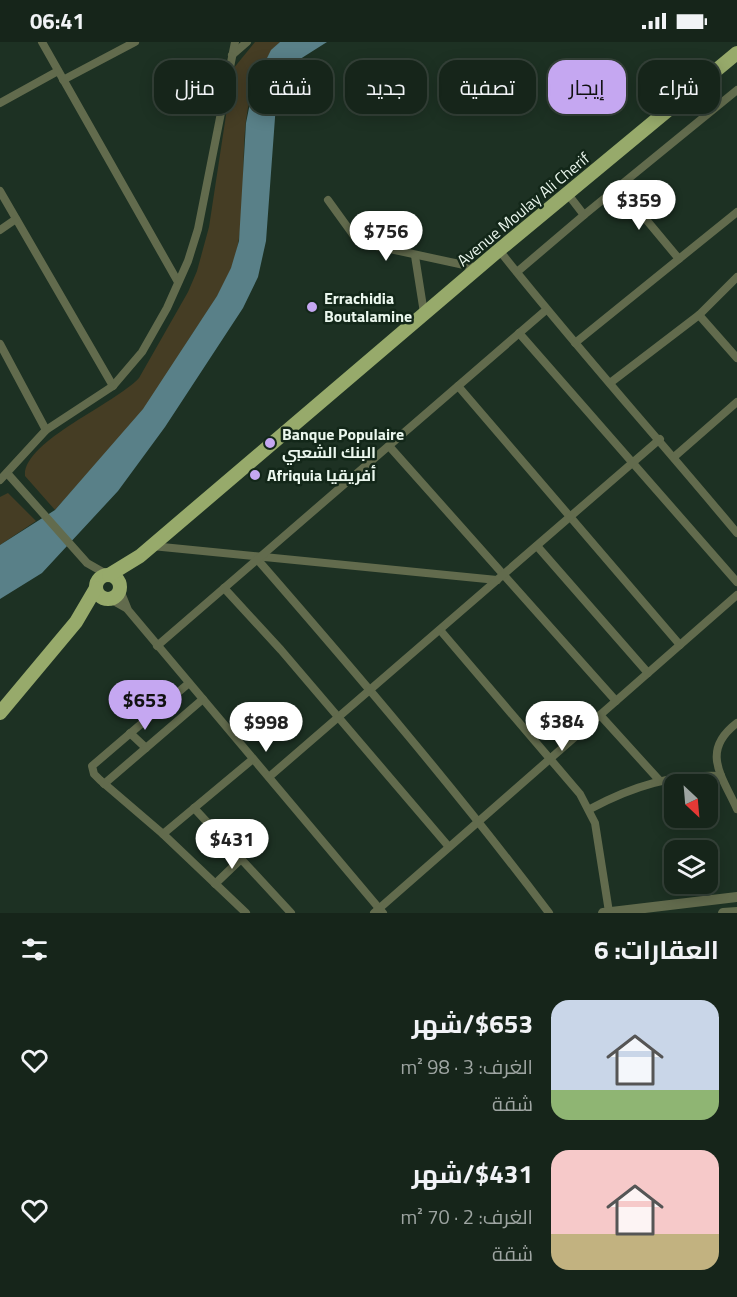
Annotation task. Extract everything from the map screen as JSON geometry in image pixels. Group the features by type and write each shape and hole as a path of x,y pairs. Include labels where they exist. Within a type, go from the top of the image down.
{"main road":[{"name":"Avenue Moulay Ali Cherif","path":"140,556 423,313 737,53"},
{"path":"0,713 76,622 101,577 140,556"},
{"path":"76,622 114,594 140,556"},
{"path":"108,575 116,578 114,594"},
{"path":"96,587 101,597 114,594"}],"street":[{"path":"42,42 178,282"},
{"path":"63,80 135,42"},
{"path":"108,575 87,563 45,514 3,476 46,430 113,386 142,352 178,282 198,229 232,47 247,42"},
{"path":"1,100 58,71"},
{"path":"517,272 737,90"},
{"path":"620,187 679,259"},
{"path":"0,191 113,386"},
{"path":"567,193 584,215"},
{"path":"328,200 354,236 375,246 478,268"},
{"path":"575,343 737,212"},
{"path":"0,230 16,219"},
{"path":"499,250 546,310 660,439 737,533"},
{"path":"415,256 423,313"},
{"path":"610,383 699,315 737,277"},
{"path":"158,645 546,310"},
{"path":"699,315 737,358"},
{"path":"519,333 737,582"},
{"path":"0,344 46,430"},
{"path":"458,386 680,645"},
{"path":"674,457 737,402"},
{"path":"269,777 660,439"},
{"path":"388,446 500,577 616,701"},
{"path":"151,546 500,577"},
{"path":"537,546 648,673"},
{"path":"260,557 479,821 549,913"},
{"path":"87,563 96,587"},
{"path":"224,588 281,650 449,847"},
{"path":"114,594 269,777 379,912 449,847 737,595"},
{"path":"440,630 590,809 595,823 606,912 737,897"},
{"path":"189,683 92,766 94,774 104,784 163,834 246,913"},
{"path":"104,784 203,699"},
{"path":"600,715 659,780"},
{"path":"737,723 722,738 717,748 717,765 737,809"},
{"path":"130,733 146,748"},
{"path":"163,834 253,759"},
{"path":"590,809 622,791 659,780 689,775 721,776"},
{"path":"194,808 291,913"},
{"path":"215,884 240,860"},
{"path":"723,913 737,912"}],"shaded area":[{"path":"255,42 280,42 266,60 248,60 248,110 242,212 239,241 231,269 217,296 149,403 55,510 25,476 28,463 38,450 53,437 111,400 139,378 188,292 197,271 209,227 226,114 236,114 236,65"},
{"path":"8,493 36,521 0,545 0,497"}],"water":[{"path":"280,42 327,42 299,60 266,60 271,50"},
{"path":"248,113 275,114 266,241 258,277 243,308 165,427 118,491 42,573 0,599 0,545 55,510 143,409 217,296 231,268 239,241"}],"place":[{"name":"Errachidia Boutalamine","path":"312,307"},
{"name":"Banque Populaire البنك الشعبي","path":"270,443"},
{"name":"Afriquia أفريقيا","path":"255,475"}]}
